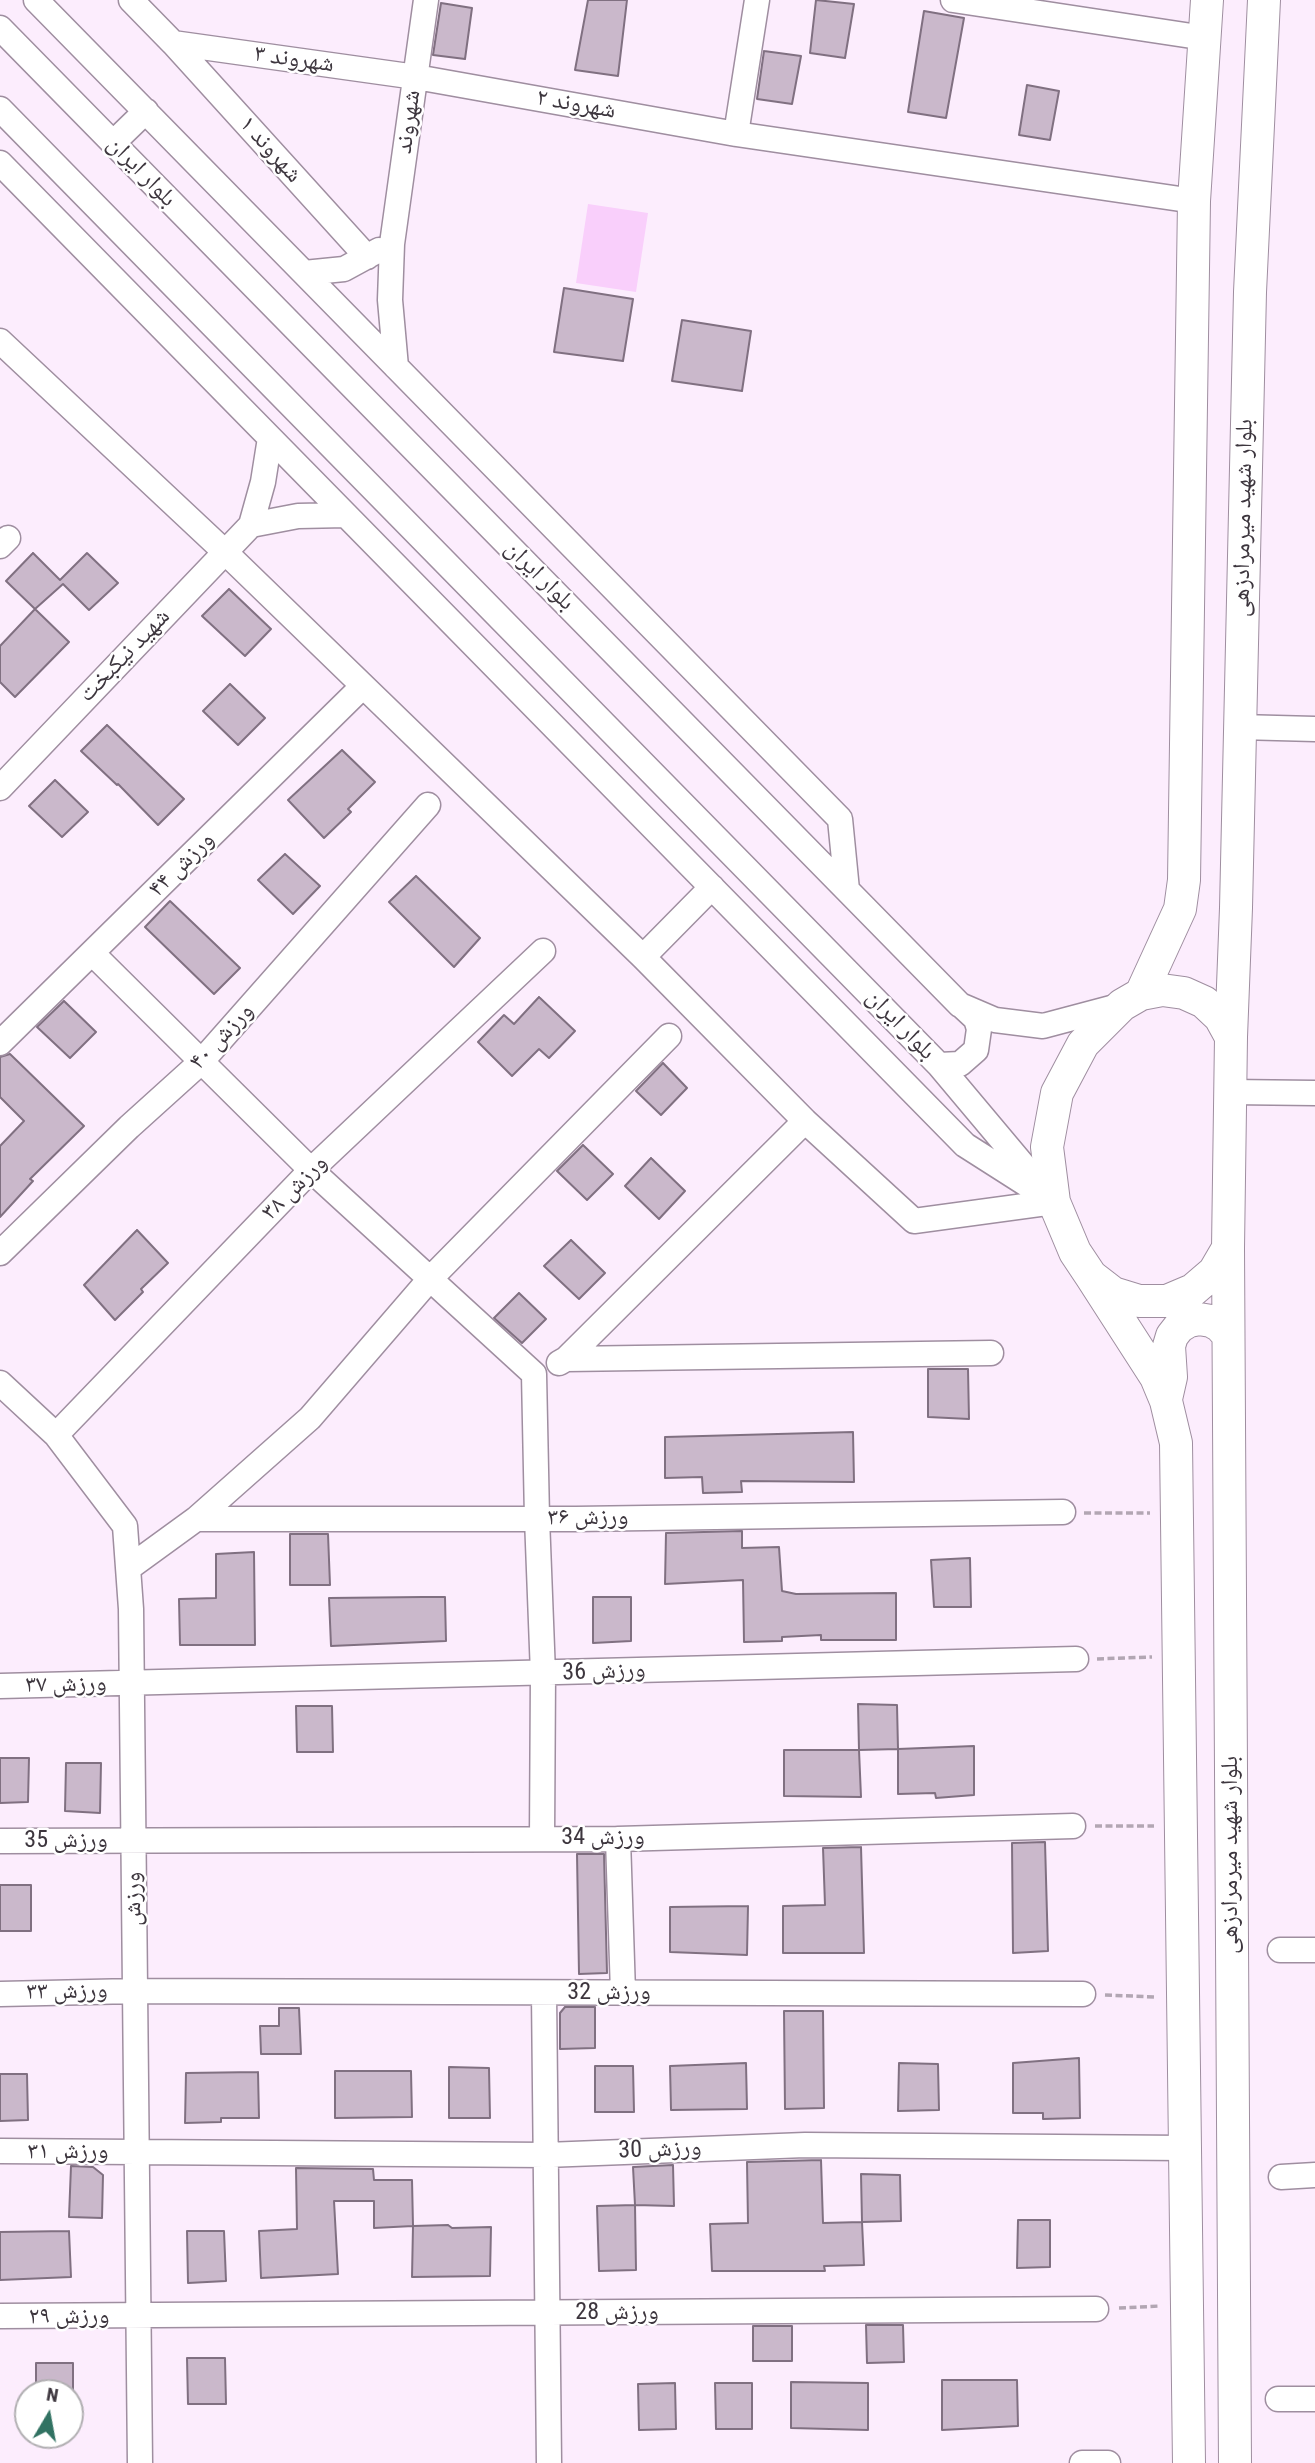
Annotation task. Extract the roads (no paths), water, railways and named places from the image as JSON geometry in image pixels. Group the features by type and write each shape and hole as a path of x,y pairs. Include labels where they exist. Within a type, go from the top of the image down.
{"main road":[{"path":"1131,1000 1180,909 1184,880 1194,201 1208,0"},
{"name":"بلوار شهید میرمرادزهی","path":"1235,2463 1228,1248 1250,292 1264,0"},
{"path":"1131,1000 1163,990 1184,993 1204,1002 1220,1017 1231,1037"},
{"name":"بلوار شهید میرمرادزهی","path":"1131,1000 1083,1044 1057,1093 1047,1147 1054,1202 1076,1252 1156,1377 1166,1402 1176,1443 1189,2463"},
{"path":"1091,1276 1112,1293 1139,1301 1167,1301 1193,1290 1214,1272 1228,1248"},
{"path":"1166,1402 1171,1377 1169,1346 1179,1327 1199,1319 1211,1321 1228,1335"},
{"path":"1186,2268 1212,2277 1234,2269"},
{"path":"1187,2338 1197,2328 1211,2324 1223,2327 1234,2335"}],"street":[{"path":"36,0 840,819 847,890"},
{"name":"شهروند ۱","path":"131,0 367,257"},
{"name":"شهروند","path":"396,366 390,300 392,244 426,0"},
{"path":"736,134 757,0"},
{"path":"953,0 1205,38"},
{"name":"بلوار ایران","path":"0,28 960,1005 995,1020 1043,1026 1131,1000"},
{"name":"شهروند ۳","path":"173,43 416,77"},
{"name":"شهروند ۲","path":"416,77 736,134 1194,201"},
{"name":"بلوار ایران","path":"0,109 939,1065 1054,1202"},
{"path":"113,143 146,111"},
{"path":"0,163 965,1145 1054,1202"},
{"path":"304,273 344,269 392,244"},
{"path":"0,341 225,552 643,957 805,1121 914,1221 1054,1202"},
{"path":"270,438 263,482 251,524 298,516 346,515"},
{"name":"شهید نیکبخت","path":"0,788 251,524"},
{"name":"ورزش ۴۴","path":"0,1044 363,686"},
{"path":"1239,727 1315,729"},
{"name":"ورزش ۴۰","path":"0,1253 129,1127 201,1062 428,805"},
{"path":"643,957 712,887"},
{"name":"ورزش ۳۸","path":"57,1435 311,1170 542,951"},
{"path":"93,954 311,1170 534,1374 543,1674 542,1838"},
{"path":"939,1065 960,1064 976,1050 979,1029 976,1019 960,1005"},
{"path":"130,1567 196,1519 310,1418 429,1280 669,1036"},
{"path":"1230,1092 1315,1093"},
{"path":"534,1374 566,1359 805,1121"},
{"path":"566,1359 991,1353"},
{"name":"ورزش","path":"0,1383 57,1435 125,1526 130,1567 140,2463"},
{"name":"ورزش ۳۶","path":"196,1519 1063,1512"},
{"name":"ورزش 36","path":"131,1684 1076,1659"},
{"name":"ورزش ۳۷","path":"0,1686 131,1684"},
{"name":"ورزش 34","path":"133,1841 618,1839 1073,1826"},
{"path":"618,1839 623,1993"},
{"name":"ورزش 35","path":"0,1841 133,1841"},
{"path":"1280,1950 1315,1950"},
{"name":"ورزش 32","path":"135,1991 1083,1994"},
{"name":"ورزش ۳۳","path":"0,1994 135,1991"},
{"path":"544,1993 549,2463"},
{"name":"ورزش 30","path":"136,2152 545,2155 805,2145 1185,2148"},
{"name":"ورزش ۳۱","path":"0,2151 136,2152"},
{"path":"1281,2176 1315,2175"},
{"name":"ورزش 28","path":"138,2317 1096,2309"},
{"name":"ورزش ۲۹","path":"0,2316 138,2317"},
{"path":"1278,2399 1315,2399"},
{"path":"1082,2463 1108,2463"}]}
